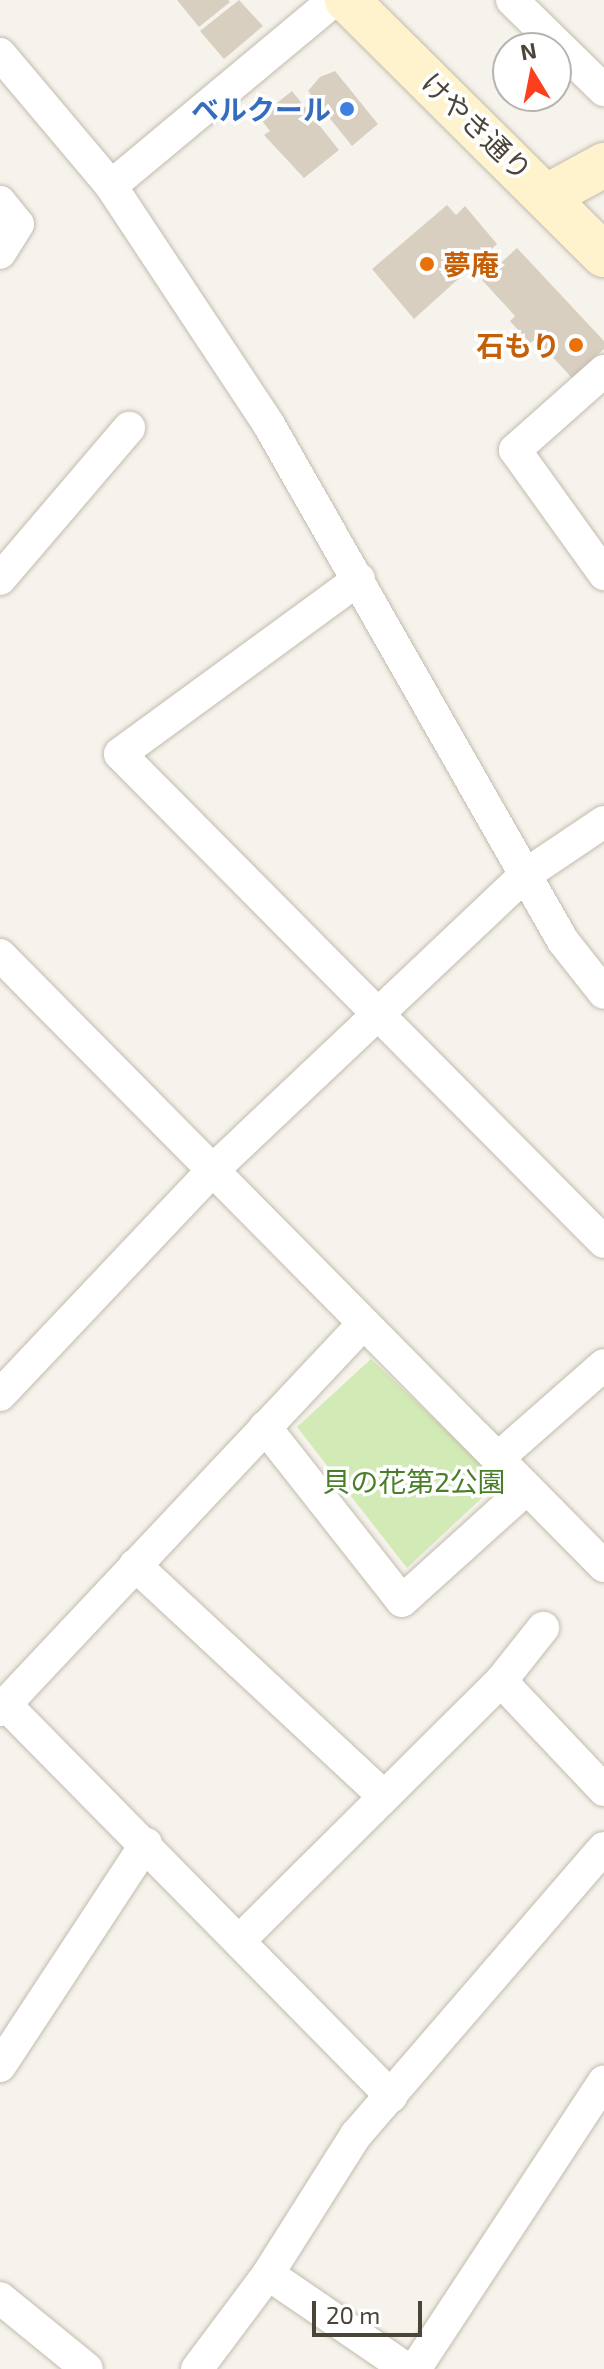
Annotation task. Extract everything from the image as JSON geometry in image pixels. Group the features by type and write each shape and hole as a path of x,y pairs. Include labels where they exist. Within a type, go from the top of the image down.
{"street":[{"path":"111,186 334,0"},
{"name":"けやき通り","path":"347,0 549,195 604,255"},
{"path":"512,0 604,90"},
{"path":"5,70 111,186 269,425 563,941 604,993"},
{"path":"549,195 604,165"},
{"path":"0,202 18,224 0,253"},
{"path":"604,371 515,450 604,574"},
{"path":"0,579 129,428"},
{"path":"359,579 120,754 604,1242"},
{"path":"0,1395 211,1172 525,875 604,822"},
{"path":"0,955 211,1172 604,1566"},
{"path":"363,1324 2,1706 241,1939 391,2096"},
{"path":"497,1459 604,1365"},
{"path":"265,1427 402,1601 526,1489"},
{"path":"135,1565 384,1796"},
{"path":"241,1939 501,1681 543,1628"},
{"path":"501,1681 604,1790"},
{"path":"0,2066 146,1844"},
{"path":"197,2369 268,2274 356,2135 604,1848"},
{"path":"415,2369 604,2081"},
{"path":"268,2274 407,2369"},
{"path":"0,2298 87,2369"}],"green space":[{"name":"貝の花第2公園","path":"371,1359 500,1481 407,1568 297,1427"}],"building":[{"path":"177,0 228,0 230,2 199,27"},
{"path":"239,0 263,26 224,59 200,31"},
{"path":"335,71 378,124 352,146 308,91 320,77"},
{"path":"292,91 339,150 304,178 264,135 270,131 259,117"},
{"path":"447,205 456,215 465,206 497,244 414,319 372,269"},
{"path":"517,248 604,341 604,349 572,378 536,339 530,343 510,321 515,316 482,280"}],"place":[{"name":"ベルクール","path":"347,109"},
{"name":"夢庵","path":"427,264"},
{"name":"石もり","path":"576,345"}]}
